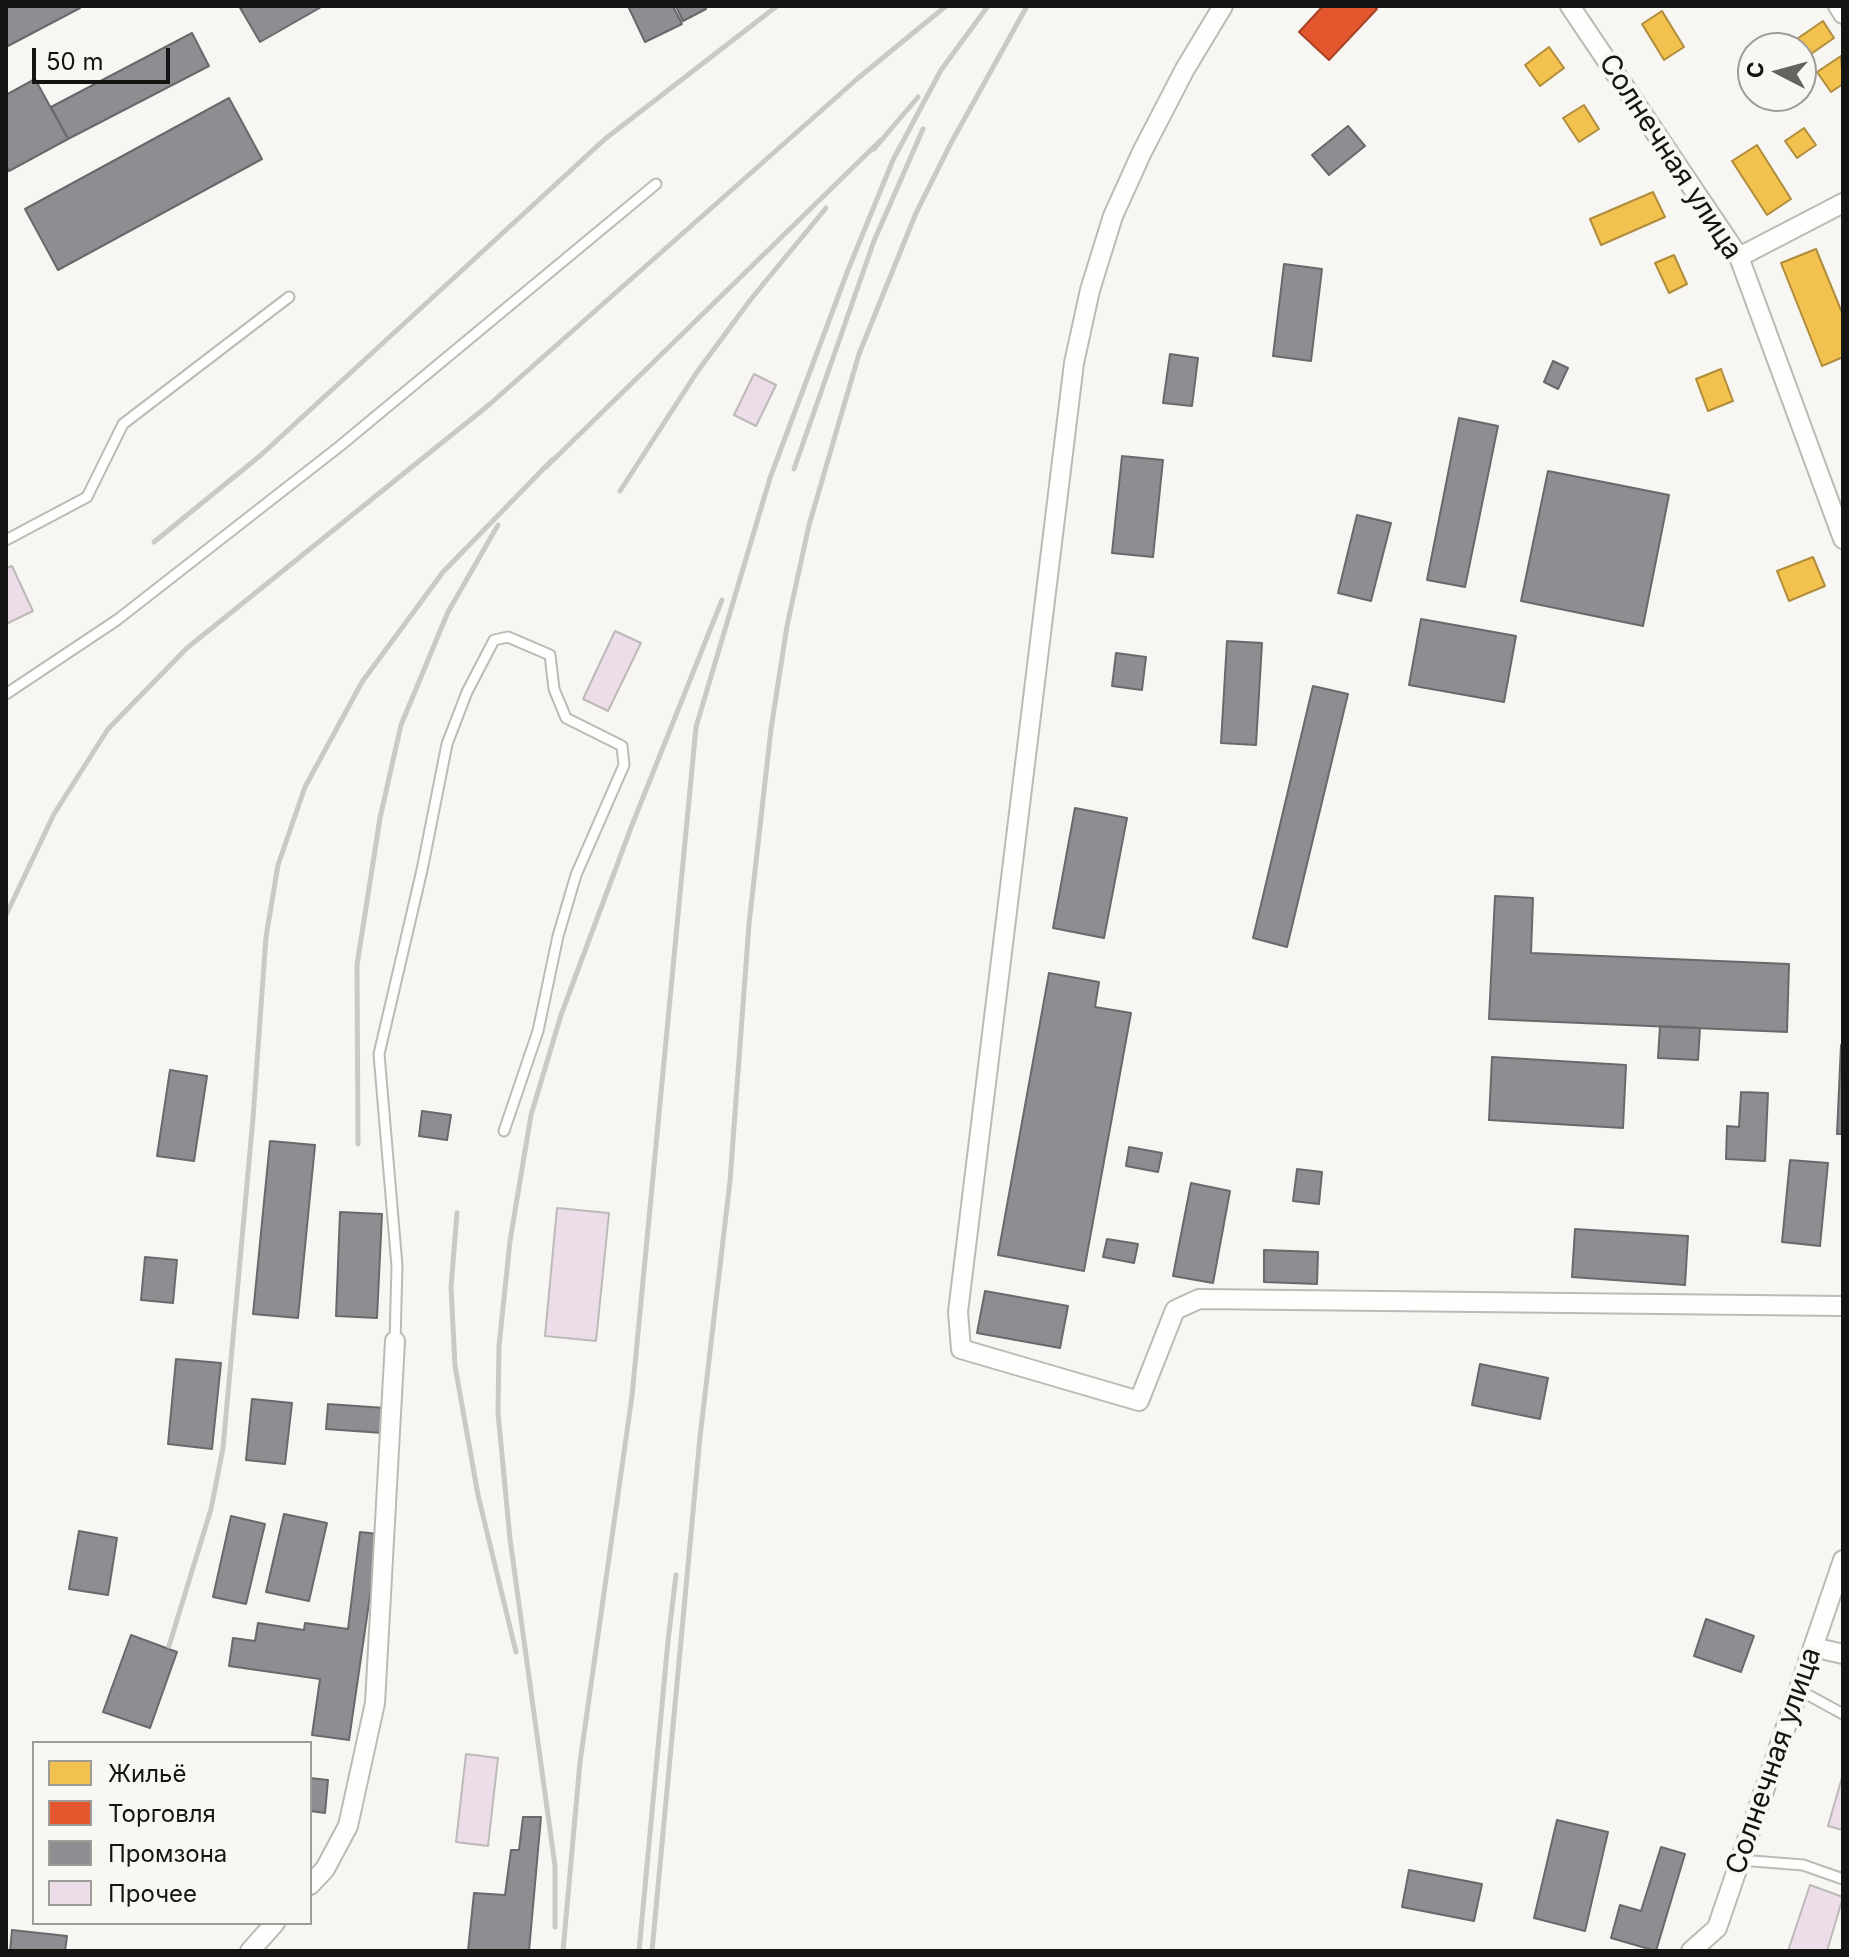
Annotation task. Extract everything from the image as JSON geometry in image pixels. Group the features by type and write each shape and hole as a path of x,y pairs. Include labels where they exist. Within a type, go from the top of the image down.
{"street":[{"path":"1223,6 1185,69 1113,216 1090,290 1074,363 958,1312 961,1349 1139,1401 1175,1310 1199,1299 1843,1306"},
{"name":"Солнечная улица","path":"1570,6 1739,257 1843,539"},
{"path":"1838,6 1843,14"},
{"path":"1739,257 1843,203"},
{"path":"312,1883 325,1869 348,1826 375,1703 395,1341"},
{"name":"Солнечная улица","path":"1691,1951 1717,1928 1843,1560"},
{"path":"1813,1647 1843,1654"},
{"path":"250,1951 273,1925"}],"lane":[{"path":"6,694 117,620 328,456 656,184"},
{"path":"6,540 87,497 123,424 289,297"},
{"path":"395,1341 397,1266 379,1054 422,870 447,744 467,692 494,640 508,637 550,655 554,689 566,718 622,746 624,765 576,875 558,936 538,1031 504,1131"},
{"path":"1799,1690 1843,1714"},
{"path":"1740,1860 1803,1865 1843,1879"}],"building: Жильё":[{"path":"1662,11 1684,47 1664,60 1642,24"},
{"path":"1823,21 1834,38 1817,50 1817,32 1807,32"},
{"path":"1549,47 1564,68 1540,86 1525,65"},
{"path":"1841,56 1843,84 1831,92 1817,72"},
{"path":"1584,105 1599,129 1579,142 1563,118"},
{"path":"1804,128 1816,145 1797,158 1785,141"},
{"path":"1757,145 1791,199 1767,215 1732,161"},
{"path":"1653,192 1665,217 1601,245 1590,219"},
{"path":"1816,249 1843,315 1843,357 1822,366 1781,263"},
{"path":"1674,255 1687,284 1669,293 1655,263"},
{"path":"1721,369 1733,401 1708,411 1696,379"},
{"path":"1813,557 1825,586 1789,601 1777,571"}],"building: Торговля":[{"path":"1323,6 1373,6 1377,9 1329,60 1299,32"}],"building: Промзона":[{"path":"6,6 79,6 80,8 6,47"},
{"path":"239,6 323,6 260,42"},
{"path":"628,6 673,6 682,24 645,42"},
{"path":"676,6 705,6 706,9 683,21"},
{"path":"192,33 209,66 68,139 51,107"},
{"path":"35,79 68,139 9,171 6,165 6,95"},
{"path":"229,98 262,159 58,270 25,209"},
{"path":"1348,126 1365,146 1329,175 1312,155"},
{"path":"1284,264 1322,269 1311,361 1273,356"},
{"path":"1170,354 1198,358 1192,406 1163,403"},
{"path":"1553,361 1568,368 1558,389 1544,382"},
{"path":"1459,418 1498,426 1465,587 1427,580"},
{"path":"1122,456 1163,460 1153,557 1112,553"},
{"path":"1548,471 1669,495 1643,626 1521,601"},
{"path":"1357,515 1391,523 1371,601 1338,593"},
{"path":"1421,619 1516,636 1504,702 1409,685"},
{"path":"1227,641 1262,643 1256,745 1221,743"},
{"path":"1116,653 1146,657 1142,690 1112,686"},
{"path":"1313,686 1348,694 1287,947 1253,938"},
{"path":"1075,808 1127,818 1104,938 1053,928"},
{"path":"1495,896 1533,898 1531,953 1789,964 1787,1032 1489,1019"},
{"path":"1049,973 1099,982 1095,1007 1131,1013 1084,1271 998,1255"},
{"path":"1660,1026 1700,1028 1698,1060 1658,1058"},
{"path":"1841,1045 1843,1134 1837,1134"},
{"path":"1492,1057 1626,1065 1623,1128 1489,1120"},
{"path":"170,1070 207,1076 194,1161 157,1156"},
{"path":"1741,1092 1768,1093 1765,1161 1726,1159 1727,1126 1739,1127"},
{"path":"422,1111 451,1115 447,1140 419,1136"},
{"path":"270,1141 315,1145 298,1318 253,1314"},
{"path":"1129,1147 1162,1153 1158,1172 1126,1166"},
{"path":"1790,1160 1828,1163 1820,1246 1782,1242"},
{"path":"1297,1169 1322,1172 1319,1204 1293,1201"},
{"path":"1191,1183 1230,1191 1213,1283 1173,1276"},
{"path":"340,1212 382,1214 377,1318 336,1316"},
{"path":"1575,1229 1688,1236 1685,1285 1572,1277"},
{"path":"1107,1239 1138,1244 1134,1263 1103,1257"},
{"path":"1264,1250 1318,1252 1317,1284 1264,1282"},
{"path":"145,1257 177,1260 173,1303 141,1300"},
{"path":"985,1291 1068,1306 1060,1348 977,1333"},
{"path":"176,1359 221,1363 212,1449 168,1444"},
{"path":"1480,1364 1548,1378 1540,1419 1472,1405"},
{"path":"252,1399 292,1403 285,1464 246,1460"},
{"path":"328,1404 385,1408 383,1433 326,1429"},
{"path":"284,1514 327,1523 309,1601 266,1592"},
{"path":"231,1516 265,1524 246,1604 213,1597"},
{"path":"79,1531 117,1538 108,1595 69,1589"},
{"path":"360,1532 379,1534 349,1740 312,1735 320,1679 229,1666 233,1638 255,1641 258,1623 304,1630 305,1623 348,1629"},
{"path":"1706,1619 1754,1636 1741,1672 1694,1656"},
{"path":"131,1635 177,1652 150,1728 103,1712"},
{"path":"312,1778 328,1780 325,1813 312,1811"},
{"path":"523,1817 541,1817 529,1951 468,1951 474,1893 505,1895 511,1850 519,1850"},
{"path":"1557,1820 1608,1832 1585,1931 1534,1918"},
{"path":"1661,1847 1685,1854 1656,1951 1611,1938 1620,1905 1641,1911"},
{"path":"1409,1870 1482,1884 1474,1921 1402,1907"},
{"path":"12,1930 67,1936 65,1951 10,1951"}],"building: Прочее":[{"path":"754,374 776,385 756,426 734,415"},
{"path":"12,566 33,611 6,624 6,568"},
{"path":"615,631 641,643 608,711 583,699"},
{"path":"557,1208 609,1213 596,1341 545,1336"},
{"path":"466,1754 498,1758 488,1846 456,1842"},
{"path":"1843,1774 1843,1830 1828,1826"},
{"path":"1810,1885 1843,1897 1827,1951 1788,1951"}],"railway":[{"path":"154,542 261,455 605,139 777,6"},
{"path":"6,915 54,814 108,729 187,648 490,404 857,79 946,6"},
{"path":"563,1951 580,1762 632,1396 696,727 770,478 848,270 893,160 941,70 988,6"},
{"path":"652,1951 700,1437 730,1181 749,924 771,729 787,626 809,525 859,354 916,213 1027,6"},
{"path":"874,149 918,97"},
{"path":"794,469 874,241 923,129"},
{"path":"546,467 881,140"},
{"path":"620,491 697,372 751,299 826,208"},
{"path":"169,1646 211,1509 223,1448 266,937 278,865 305,787 362,682 443,572 552,460"},
{"path":"358,1144 357,965 380,818 401,725 448,612 498,525"},
{"path":"555,1927 555,1866 510,1539 498,1413 499,1346 510,1241 531,1115 561,1015 632,825 722,600"},
{"path":"457,1213 451,1287 455,1366 478,1495 516,1652"},
{"path":"639,1951 676,1575"}]}
